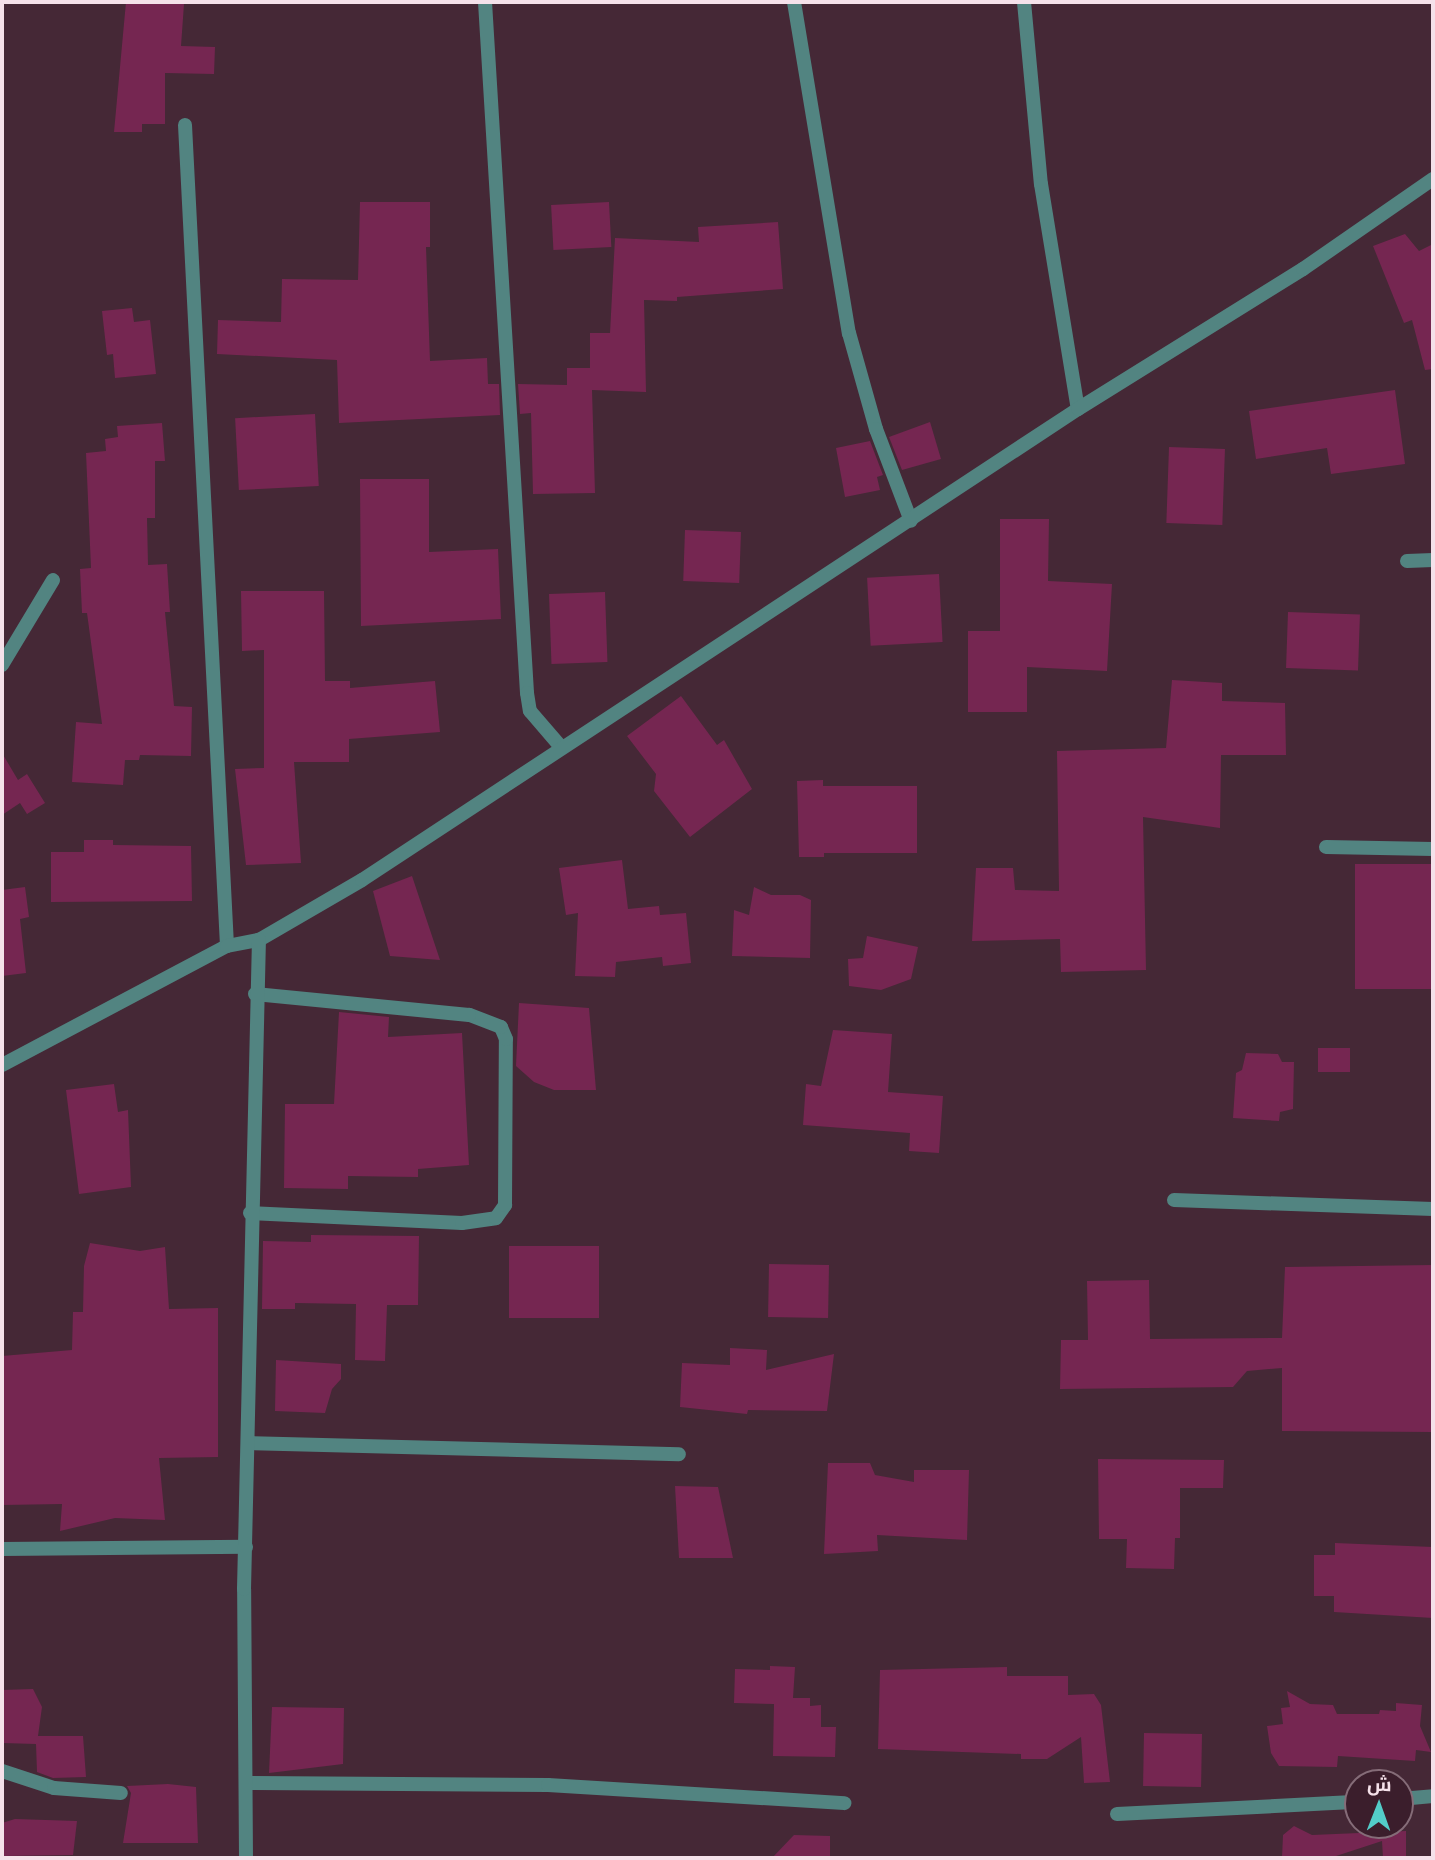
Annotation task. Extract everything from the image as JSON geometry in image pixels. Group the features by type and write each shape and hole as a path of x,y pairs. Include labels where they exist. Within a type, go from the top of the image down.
{"street":[{"path":"485,2 527,693 530,711 561,747"},
{"path":"794,2 849,333 876,429 911,521"},
{"path":"1024,2 1041,184 1079,409"},
{"path":"185,125 227,946"},
{"path":"2,1065 227,946 259,940 362,880 1079,409 1249,305 1433,179"},
{"path":"1407,561 1433,560"},
{"path":"2,664 53,580"},
{"path":"1326,847 1433,849"},
{"path":"246,1858 250,1213 255,995 259,940"},
{"path":"250,1213 462,1223 496,1218 505,1205 506,1039 501,1027 468,1015 255,995"},
{"path":"1174,1200 1433,1209"},
{"path":"248,1443 679,1454"},
{"path":"2,1549 246,1547"},
{"path":"2,1771 54,1788 121,1793"},
{"path":"247,1783 548,1785 844,1803"},
{"path":"1414,1798 1433,1796"},
{"path":"1117,1814 1344,1803"}],"building":[{"path":"126,2 184,4 181,46 215,47 214,74 165,73 165,124 142,124 142,132 114,132"},
{"path":"360,202 430,202 430,247 426,247 430,361 487,358 488,384 499,384 500,415 339,423 337,360 217,354 218,320 281,322 282,279 358,280"},
{"path":"609,202 611,247 553,250 551,205"},
{"path":"778,222 783,289 677,297 677,301 644,300 646,392 592,390 595,493 533,494 531,413 520,414 518,384 567,385 567,368 590,368 590,333 610,333 615,238 699,242 698,227"},
{"path":"1405,234 1419,251 1433,244 1433,369 1425,370 1412,320 1404,323 1373,246"},
{"path":"132,308 134,322 150,320 156,374 115,378 113,354 107,355 102,311"},
{"path":"1395,390 1405,464 1331,474 1327,448 1256,459 1249,411"},
{"path":"315,414 319,486 239,490 235,418"},
{"path":"930,422 941,459 902,470 889,437"},
{"path":"162,423 165,461 155,461 155,518 147,518 148,565 167,564 170,612 165,612 174,706 192,707 191,756 140,755 139,760 125,760 123,785 72,782 76,722 102,724 87,613 82,613 80,569 91,568 86,453 106,451 105,439 118,437 117,426"},
{"path":"870,441 883,475 877,477 880,490 845,497 836,448"},
{"path":"1169,447 1225,449 1222,525 1166,523"},
{"path":"360,479 429,479 429,552 498,549 501,619 361,626"},
{"path":"1000,519 1049,519 1048,581 1112,584 1107,671 1027,667 1027,712 968,712 968,631 1000,631"},
{"path":"685,530 741,532 739,583 683,581"},
{"path":"939,574 943,642 871,646 867,578"},
{"path":"241,591 324,591 325,681 350,681 350,688 435,681 440,732 349,739 349,762 294,762 301,863 246,865 235,769 264,768 264,650 242,651"},
{"path":"605,592 607,662 551,664 549,594"},
{"path":"1288,612 1360,615 1358,670 1286,668"},
{"path":"1172,680 1222,683 1222,701 1285,703 1286,755 1221,755 1220,828 1143,817 1146,970 1061,972 1060,939 972,941 976,868 1013,868 1015,890 1059,891 1057,751 1166,748"},
{"path":"681,696 717,745 724,740 752,789 690,837 654,791 656,774 627,736"},
{"path":"2,753 18,780 27,774 45,803 27,814 20,803 2,815"},
{"path":"823,780 823,786 917,786 917,853 824,853 824,857 799,857 797,781"},
{"path":"84,840 113,840 113,845 191,846 192,901 51,902 51,852 84,852"},
{"path":"622,860 628,909 659,906 660,915 686,913 691,963 663,966 662,957 616,962 615,977 575,976 578,913 566,915 559,868"},
{"path":"1355,864 1433,864 1433,989 1355,989"},
{"path":"412,876 440,960 390,956 373,891"},
{"path":"25,887 29,917 20,919 26,973 2,976 2,890"},
{"path":"754,887 771,895 800,895 811,900 810,958 732,956 734,910 749,915"},
{"path":"867,936 918,947 911,979 881,990 849,986 848,959 863,958"},
{"path":"519,1003 589,1008 596,1090 554,1090 534,1082 516,1066"},
{"path":"339,1012 389,1017 388,1037 462,1033 469,1165 418,1169 418,1177 348,1176 348,1189 284,1188 285,1104 334,1104"},
{"path":"833,1030 892,1034 888,1092 943,1096 939,1153 909,1151 910,1133 803,1125 806,1084 821,1086"},
{"path":"1318,1048 1350,1048 1350,1072 1318,1072"},
{"path":"1246,1053 1278,1054 1282,1062 1294,1062 1293,1109 1280,1112 1279,1121 1233,1118 1236,1073 1242,1070"},
{"path":"114,1084 118,1112 128,1110 131,1187 79,1194 66,1090"},
{"path":"311,1235 419,1236 418,1305 387,1305 385,1361 355,1360 356,1304 295,1303 295,1309 262,1309 263,1241 311,1242"},
{"path":"90,1243 140,1251 165,1247 169,1309 218,1308 218,1457 159,1458 165,1520 115,1518 60,1531 62,1504 2,1505 2,1356 72,1350 73,1312 83,1312 84,1266"},
{"path":"509,1246 599,1246 599,1318 509,1318"},
{"path":"769,1264 829,1265 828,1318 768,1317"},
{"path":"1433,1265 1433,1432 1282,1431 1282,1368 1247,1371 1233,1387 1060,1389 1061,1340 1088,1340 1087,1281 1149,1280 1150,1339 1282,1338 1285,1267"},
{"path":"730,1348 767,1350 766,1370 834,1354 827,1411 748,1410 747,1414 680,1407 682,1363 730,1365"},
{"path":"276,1360 341,1364 341,1379 332,1389 325,1413 275,1411"},
{"path":"1098,1459 1224,1460 1223,1488 1180,1488 1180,1538 1175,1538 1174,1569 1126,1568 1127,1539 1099,1539"},
{"path":"828,1463 870,1463 875,1475 914,1482 914,1470 969,1470 967,1540 877,1535 878,1551 824,1554"},
{"path":"675,1486 718,1487 733,1558 679,1558"},
{"path":"1335,1543 1433,1547 1433,1618 1334,1612 1334,1596 1314,1596 1314,1555 1335,1555"},
{"path":"770,1666 795,1667 793,1698 810,1698 810,1706 821,1705 821,1727 836,1727 835,1757 773,1756 774,1704 734,1703 735,1669 770,1670"},
{"path":"1007,1667 1007,1676 1068,1676 1068,1695 1094,1694 1101,1705 1110,1782 1084,1783 1081,1737 1047,1759 1021,1759 1021,1754 878,1749 880,1670"},
{"path":"33,1689 42,1707 38,1736 83,1736 86,1777 53,1778 37,1772 36,1744 2,1743 2,1690"},
{"path":"1287,1691 1310,1704 1333,1705 1337,1714 1379,1714 1380,1710 1396,1711 1396,1703 1422,1705 1420,1726 1431,1752 1416,1750 1415,1761 1338,1756 1337,1767 1279,1766 1271,1753 1267,1726 1283,1724 1281,1708 1290,1707"},
{"path":"272,1707 344,1708 343,1764 269,1773"},
{"path":"1144,1733 1202,1734 1201,1787 1143,1786"},
{"path":"168,1784 196,1787 198,1843 123,1843 131,1793 127,1786"},
{"path":"15,1819 77,1821 73,1855 2,1856 2,1823"},
{"path":"1294,1826 1312,1835 1344,1834 1344,1839 1406,1839 1406,1858 1383,1858 1382,1841 1330,1858 1282,1858 1283,1835"},
{"path":"794,1835 830,1836 830,1858 772,1858"}]}
